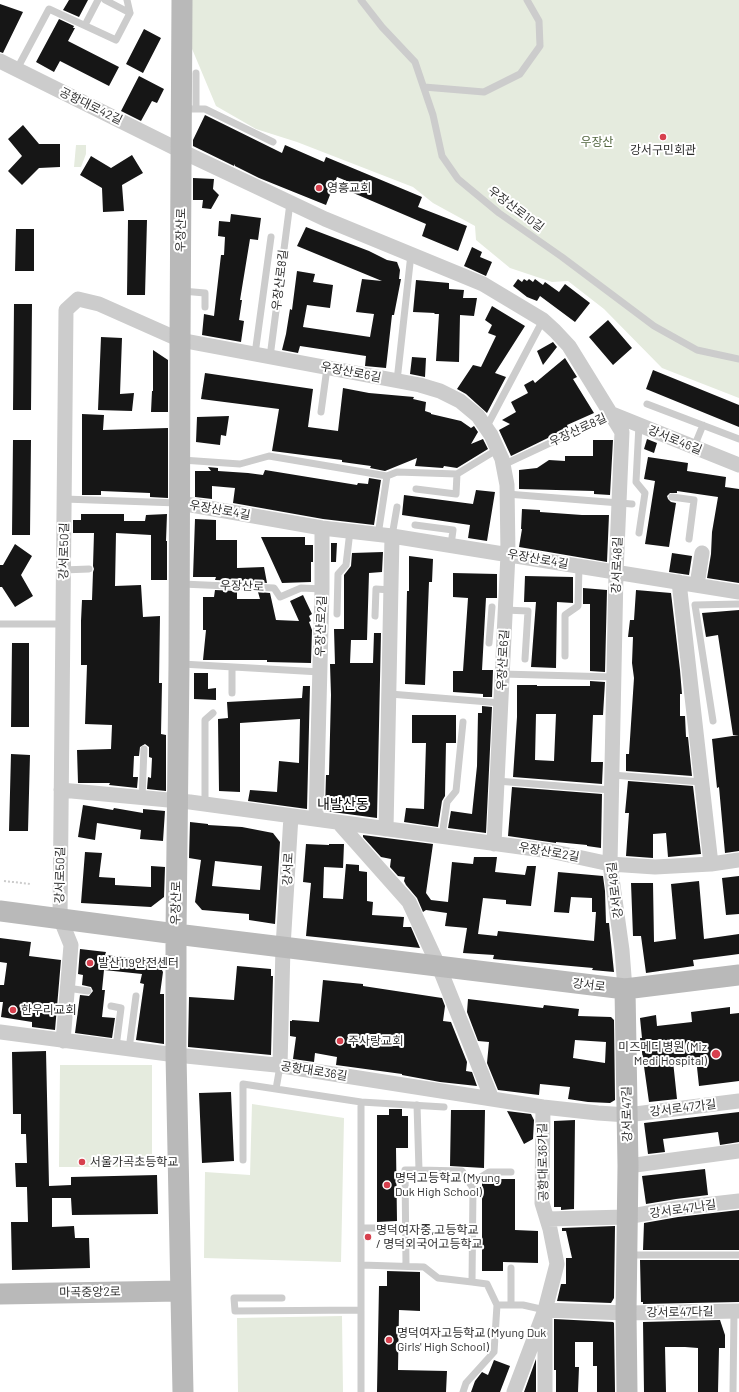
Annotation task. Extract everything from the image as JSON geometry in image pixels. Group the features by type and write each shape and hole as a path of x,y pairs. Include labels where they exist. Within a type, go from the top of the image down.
{"street":[{"name":"우장산로","path":"176,934 180,664 180,291 182,151 189,109 182,0"},
{"name":"공항대로42길","path":"0,61 182,151"},
{"name":"우장산로8길","path":"182,151 325,220 483,284 543,320 569,346 612,414"},
{"name":"강서로50길","path":"60,918 66,310 78,299 99,304 180,340"},
{"name":"우장산로6길","path":"180,340 427,387 440,391 460,401 478,416 486,428 502,458 507,494 508,554 498,616 502,674 494,844"},
{"name":"강서로46길","path":"612,414 739,465"},
{"name":"강서로48길","path":"612,414 622,432 625,503 616,573 610,864 622,950 625,989"},
{"name":"우장산로4길","path":"180,503 322,528 385,535 451,545 697,585 730,595"},
{"name":"우장산로2길","path":"316,819 322,589 322,528"},
{"path":"385,535 391,590 386,829"},
{"path":"697,585 702,553"},
{"path":"679,582 711,864"},
{"path":"61,790 178,800"},
{"name":"우장산로2길","path":"178,800 550,851 610,864 655,867 711,864 739,860"},
{"name":"강서로","path":"280,1066 283,947 291,816"},
{"path":"338,822 409,902 439,967 492,1099"},
{"name":"강서로","path":"0,911 439,967 625,989 739,975"},
{"path":"60,918 71,945 63,1041"},
{"path":"176,934 176,1055 183,1392"},
{"name":"강서로47길","path":"625,989 628,1166 626,1217 627,1392"},
{"name":"공항대로36길","path":"0,1032 176,1055 280,1066 543,1108 627,1115"},
{"name":"강서로47가길","path":"627,1115 739,1101"},
{"name":"공항대로36가길","path":"514,1392 545,1310 557,1264 542,1203 543,1108"},
{"path":"628,1166 739,1151"},
{"name":"강서로47나길","path":"626,1217 677,1208 739,1201"},
{"path":"547,1219 626,1217"},
{"name":"마곡중앙2로","path":"0,1294 180,1290"},
{"path":"545,1310 626,1313"},
{"name":"공항대로36가길","path":"545,1310 545,1392"},
{"name":"강서로47다길","path":"626,1313 737,1311"}],"lane":[{"path":"85,25 98,0"},
{"path":"105,0 130,13"},
{"path":"17,70 49,9 116,40 130,13 127,0"},
{"name":"우장산로10길","path":"361,0 382,27 416,62 433,115 442,156 458,179 499,213 562,257 654,326 697,350 739,359"},
{"path":"424,87 484,92 520,74 540,46 539,21 527,0"},
{"path":"196,73 189,109 205,109 273,142"},
{"name":"우장산로8길","path":"270,357 290,203"},
{"path":"255,354 271,237"},
{"path":"397,381 411,254"},
{"path":"180,291 205,293 204,308"},
{"path":"486,428 543,320"},
{"path":"321,412 327,368"},
{"path":"647,404 739,439"},
{"name":"우장산로8길","path":"503,465 612,414"},
{"path":"639,425 636,482 649,494 639,533"},
{"path":"694,447 703,425"},
{"path":"180,460 240,464 269,456 386,476 397,472 457,474 498,449"},
{"path":"416,489 456,494 457,474"},
{"path":"385,535 386,476"},
{"path":"507,494 625,503"},
{"path":"672,496 694,500 689,539"},
{"path":"64,499 180,503"},
{"path":"385,535 397,507"},
{"path":"415,524 453,530 451,545"},
{"path":"337,614 338,574 346,565 350,531"},
{"path":"565,656 565,615 578,606 579,566"},
{"path":"63,570 89,569"},
{"name":"우장산로","path":"180,584 274,588 280,597 301,588 322,589"},
{"path":"375,616 376,589 391,590"},
{"path":"713,721 695,605 730,595 739,604"},
{"path":"489,643 498,616 528,611 525,659"},
{"path":"0,624 63,624"},
{"path":"180,664 320,672"},
{"path":"232,667 232,693"},
{"path":"502,674 614,677"},
{"name":"우장산로6길","path":"390,694 501,703"},
{"path":"205,804 205,720 213,713"},
{"path":"442,836 447,802 456,791 462,722"},
{"path":"142,797 144,749"},
{"path":"497,781 612,783 702,782"},
{"path":"67,988 88,991"},
{"path":"122,1048 136,996"},
{"path":"111,1006 121,1008 122,1048"},
{"path":"276,1089 280,1066"},
{"path":"243,1160 243,1084 361,1102 444,1106"},
{"path":"361,1102 361,1392"},
{"path":"417,1105 419,1170"},
{"path":"406,1266 405,1170 462,1171 473,1188 472,1282"},
{"path":"470,1184 489,1172 511,1172"},
{"path":"361,1228 405,1228"},
{"path":"626,1254 739,1255"},
{"path":"361,1265 424,1267 438,1278 487,1284 497,1305 494,1352 466,1382 463,1392"},
{"path":"511,1268 511,1305"},
{"path":"282,1298 234,1298 235,1311 361,1310"},
{"path":"497,1305 523,1305 545,1310"},
{"name":"강서로47다길","path":"733,1392 737,1311"}],"path":[{"path":"4,881 31,884"}],"green space":[{"name":"우장산","path":"191,0 739,0 739,398 662,368 604,309 568,281 552,282 510,268 476,240 475,226 433,203 413,187 297,142 256,129 216,106 190,44"},
{"path":"76,145 86,145 86,154 81,167 74,167"},
{"path":"60,1065 152,1065 152,1167 59,1167"},
{"path":"252,1104 344,1118 341,1262 204,1258 205,1172 250,1175"},
{"path":"342,1316 343,1392 238,1392 237,1318"}],"building":[{"path":"69,0 88,0 79,17 63,10"},
{"path":"0,4 23,12 3,53 0,52"},
{"path":"59,19 74,26 73,28 75,28 68,41 119,67 109,86 60,61 54,72 36,62"},
{"path":"144,29 161,38 143,73 126,64"},
{"path":"139,76 164,89 157,103 152,101 141,121 121,111"},
{"path":"205,115 282,153 285,145 324,162 326,157 422,197 418,207 467,226 458,251 422,236 426,224 351,192 354,184 337,177 326,205 259,178 235,166 235,164 234,166 193,146 193,140"},
{"path":"23,125 39,144 60,144 60,167 39,168 22,185 8,171 22,156 8,139"},
{"path":"132,155 143,173 122,185 124,211 103,212 102,188 80,175 91,156 111,168"},
{"path":"193,178 214,179 213,189 219,195 211,209 202,208 203,200 193,200"},
{"path":"231,214 261,218 258,240 250,239 240,300 242,300 239,320 244,321 241,342 202,335 204,314 214,316 221,255 224,255 225,237 218,236 219,221 230,222"},
{"path":"128,220 147,220 145,295 127,295"},
{"path":"306,227 369,251 387,260 397,262 400,270 399,279 401,279 394,315 392,315 386,368 365,366 366,356 300,346 298,353 282,350 290,309 292,310 297,271 315,274 313,282 333,285 330,308 307,305 303,327 370,337 374,314 356,312 362,279 382,281 297,246"},
{"path":"16,229 34,229 34,271 15,271"},
{"path":"472,247 482,252 480,257 492,262 486,276 464,266"},
{"path":"518,279 522,282 524,279 527,281 529,279 533,282 535,279 543,285 545,282 559,292 565,284 590,303 575,322 540,296 537,301 527,297 513,286"},
{"path":"416,280 449,283 449,289 464,290 463,298 477,298 474,316 460,315 459,362 436,361 439,314 413,312"},
{"path":"14,304 32,304 31,410 13,410"},
{"path":"492,306 525,326 495,373 506,377 487,413 466,394 457,389 473,365 481,367 496,336 488,333 492,325 485,320"},
{"path":"608,320 632,348 613,365 589,337"},
{"path":"101,337 122,338 120,394 134,393 132,411 98,410"},
{"path":"553,342 557,347 543,365 537,351"},
{"path":"153,350 168,360 168,412 151,412 153,391"},
{"path":"412,357 426,358 425,377 410,374"},
{"path":"565,358 577,377 573,379 594,413 567,425 568,428 511,456 499,430 510,424 502,420 516,412 511,402 528,393 524,385 533,380 535,383"},
{"path":"653,370 739,405 739,427 646,389"},
{"path":"205,373 313,389 308,427 338,431 343,388 369,393 414,397 413,399 426,402 425,411 431,414 461,421 471,428 474,426 478,432 471,444 483,439 488,449 457,468 444,466 443,468 415,466 417,458 385,471 370,468 371,466 342,462 342,460 272,451 279,409 201,399"},
{"path":"82,414 104,415 103,430 168,428 168,498 150,497 150,493 101,491 101,495 82,495"},
{"path":"229,416 226,436 221,435 220,445 196,442 197,417"},
{"path":"647,439 657,443 654,453 644,449"},
{"path":"13,440 31,440 30,535 12,535"},
{"path":"593,440 613,440 610,495 594,494 594,491 519,489 519,470 537,468 549,460 565,461 565,456 593,456"},
{"path":"648,457 688,463 687,471 726,477 725,487 739,489 739,583 707,578 711,554 712,532 718,497 677,491 677,493 670,493 667,496 668,499 671,502 676,503 669,547 645,544 655,481 644,479"},
{"path":"208,467 218,468 218,471 263,475 265,470 357,485 358,483 368,484 369,478 381,480 374,525 323,519 233,503 235,488 212,486 212,499 195,497 195,471 211,471"},
{"path":"476,490 495,492 487,541 468,538 470,525 402,515 404,495 473,504"},
{"path":"522,509 582,515 609,515 607,562 519,547 522,529"},
{"path":"81,514 124,514 124,521 145,521 146,515 167,514 167,580 151,580 151,535 116,533 115,586 141,585 143,617 160,616 159,683 162,683 161,734 166,735 166,791 147,789 148,777 151,778 152,758 149,757 149,747 145,744 140,747 139,756 134,756 133,777 138,777 137,788 109,785 110,783 78,783 77,750 111,749 112,725 85,724 87,665 81,665 81,621 82,600 92,600 94,533 73,533 73,520 81,520"},
{"path":"195,519 216,520 216,540 237,540 237,568 264,567 267,583 238,580 215,580 216,577 193,577"},
{"path":"261,537 305,537 305,545 313,545 311,582 282,583"},
{"path":"331,543 337,543 336,562 331,562"},
{"path":"15,544 32,556 21,575 33,596 15,607 2,587 0,587 0,565 3,565"},
{"path":"383,552 382,572 369,573 367,640 351,640 350,663 373,663 374,633 381,633 377,818 325,811 326,775 329,775 331,695 330,664 335,664 334,629 344,629 344,575 351,566 352,553"},
{"path":"672,553 692,556 689,575 669,572"},
{"path":"409,556 433,559 432,582 429,582 425,685 405,684"},
{"path":"453,573 497,574 497,598 486,598 482,670 493,670 492,697 483,697 483,694 453,692 453,671 463,671 468,598 453,597"},
{"path":"525,576 573,577 573,603 557,602 556,668 531,667 536,602 524,602"},
{"path":"583,588 607,590 605,672 590,671 590,604 583,604"},
{"path":"215,590 237,591 237,599 260,599 258,592 270,593 276,620 299,621 290,601 303,595 312,614 309,616 311,621 309,622 312,630 311,663 267,662 267,660 203,660 206,630 203,630 203,597 214,597"},
{"path":"636,590 671,593 682,694 680,694 680,716 685,716 686,737 688,737 692,776 626,771 626,754 629,754 634,678 632,663 633,637 628,637 630,620 634,620"},
{"path":"739,610 739,735 733,735 718,635 706,637 702,613"},
{"path":"12,643 29,643 29,727 11,727"},
{"path":"194,673 208,673 208,689 216,688 216,700 194,699"},
{"path":"590,681 605,682 603,715 593,715 591,762 603,762 602,784 513,777 517,717 517,685 590,686","holes":["536,714 556,714 554,761 535,760"]},
{"path":"303,686 310,686 307,809 248,801 250,790 277,792 279,761 299,763 300,719 240,723 240,792 219,791 218,719 228,718 227,702 302,698"},
{"path":"482,706 492,707 486,833 448,828 451,811 472,814 477,766 478,713 482,713"},
{"path":"412,715 456,715 456,743 446,743 445,796 442,801 438,827 404,822 406,808 424,809 426,743 412,743"},
{"path":"739,735 739,851 725,853 719,787 717,788 712,739"},
{"path":"11,754 30,755 28,831 9,831"},
{"path":"628,781 693,786 701,854 668,857 666,833 653,834 653,858 626,856 629,813 625,813"},
{"path":"512,787 602,794 601,848 508,836"},
{"path":"83,805 143,813 143,809 165,811 163,841 140,839 141,830 97,823 95,840 78,837"},
{"path":"190,822 208,825 242,827 273,833 280,842 275,924 249,920 249,914 202,910 195,902 201,860 189,858","holes":["215,861 262,866 260,890 212,886"]},
{"path":"363,835 433,844 426,893 431,900 448,902 452,862 473,864 474,857 497,857 495,872 525,875 527,866 536,866 531,906 506,904 506,900 483,898 478,934 497,936 498,931 594,941 596,912 592,912 592,898 571,897 569,913 554,912 558,872 603,876 606,923 609,923 614,972 592,970 593,968 493,959 494,955 463,953 467,928 445,926 447,913 426,910 423,912 417,898 406,885 404,881 405,877 398,876 390,867 391,859 381,857 363,837"},
{"path":"306,844 344,844 343,868 324,867 323,898 343,899 346,864 359,865 359,871 367,872 367,901 373,902 372,915 404,917 403,927 411,927 420,948 306,936 311,883 303,882"},
{"path":"85,852 102,853 99,877 115,878 115,885 151,887 151,866 165,867 164,897 151,907 81,903"},
{"path":"739,876 739,914 726,915 722,878"},
{"path":"699,881 704,939 739,934 739,954 693,960 694,966 646,973 641,936 633,936 631,883 653,883 654,942 676,939 671,884"},
{"path":"0,938 31,942 29,956 61,960 55,1030 32,1027 32,1022 1,1017 3,1002 0,1002 0,985 4,985 7,963 0,962"},
{"path":"80,949 106,952 105,955 157,961 163,972 160,994 164,994 164,1044 136,1040 144,984 140,983 142,974 104,970 102,990 105,990 102,1017 115,1018 112,1038 75,1033 80,995 89,996 93,991 91,987 82,985 83,975 78,974"},
{"path":"237,966 271,969 271,976 273,976 271,1055 188,1047 189,997 234,1000"},
{"path":"323,980 363,984 363,986 442,998 445,1006 443,1021 451,1022 467,1062 466,1071 472,1072 477,1086 440,1082 402,1074 336,1065 337,1057 315,1053 314,1062 293,1059 296,1037 290,1036 290,1021 319,1022"},
{"path":"468,999 543,1008 544,1005 579,1009 578,1016 611,1017 614,1020 615,1100 610,1103 568,1099 570,1087 540,1084 539,1095 498,1090 487,1063 489,1042 478,1041 467,1012","holes":["575,1040 606,1042 605,1063 573,1058"]},
{"name":"미즈메디병원 (Miz Medi Hospital)","path":"730,1007 730,1014 739,1013 739,1081 699,1086 696,1058 673,1061 677,1099 649,1102 640,1038 642,1038 640,1018 656,1015 657,1026 692,1022 691,1012"},
{"name":"서울가곡초등학교","path":"46,1051 49,1186 71,1185 71,1177 157,1175 158,1214 72,1215 71,1198 52,1198 52,1227 74,1226 75,1238 89,1238 90,1268 12,1270 11,1222 28,1222 27,1187 16,1187 15,1163 27,1163 26,1134 21,1134 21,1114 13,1114 12,1052"},
{"path":"231,1092 234,1161 202,1163 199,1093"},
{"name":"명덕고등학교 (Myung Duk High School)","path":"389,1109 402,1109 402,1116 408,1116 408,1148 396,1148 397,1221 377,1222 377,1115 389,1115"},
{"path":"451,1110 485,1110 484,1168 450,1166"},
{"path":"507,1111 531,1114 534,1120 533,1139 524,1144"},
{"path":"739,1112 739,1142 720,1145 718,1132 663,1139 665,1152 648,1154 644,1123"},
{"path":"575,1120 574,1209 561,1210 561,1207 554,1207 554,1121"},
{"path":"705,1169 708,1195 646,1204 642,1176"},
{"path":"488,1179 515,1179 515,1230 538,1231 538,1263 503,1262 503,1271 482,1271 482,1183"},
{"path":"739,1210 739,1250 643,1250 644,1223 678,1217"},
{"path":"615,1226 614,1298 611,1303 557,1301 561,1284 566,1284 566,1258 572,1258 566,1231 562,1231 562,1228"},
{"path":"640,1260 739,1260 739,1302 643,1304 643,1302 641,1302"},
{"name":"명덕여자고등학교 (Myung Duk Girls' High School)","path":"387,1271 420,1272 420,1311 399,1310 398,1370 447,1371 446,1392 377,1392 379,1286 387,1286"},
{"path":"554,1319 614,1323 615,1392 597,1392 597,1366 593,1366 593,1342 575,1342 575,1367 579,1367 578,1392 556,1392 556,1370 554,1370"},
{"path":"720,1320 725,1335 725,1348 719,1348 718,1392 698,1392 698,1348 665,1347 666,1392 644,1392 643,1322"},
{"path":"536,1359 536,1392 524,1392"},
{"path":"494,1360 510,1366 500,1392 471,1392 475,1381 482,1372 488,1375"}],"place":[{"name":"강서구민회관","path":"663,137"},
{"name":"영흥교회","path":"319,188"},
{"name":"발산119안전센터","path":"90,963"},
{"name":"한우리교회","path":"13,1010"},
{"name":"주사랑교회","path":"340,1041"},
{"name":"미즈메디병원 (Miz Medi Hospital)","path":"716,1054"},
{"name":"서울가곡초등학교","path":"82,1162"},
{"name":"명덕고등학교 (Myung Duk High School)","path":"387,1185"},
{"name":"명덕여자중,고등학교 / 명덕외국어고등학교","path":"368,1237"},
{"name":"명덕여자고등학교 (Myung Duk Girls' High School)","path":"389,1340"}],"district":[{"name":"내발산동","path":"343,804"}]}
